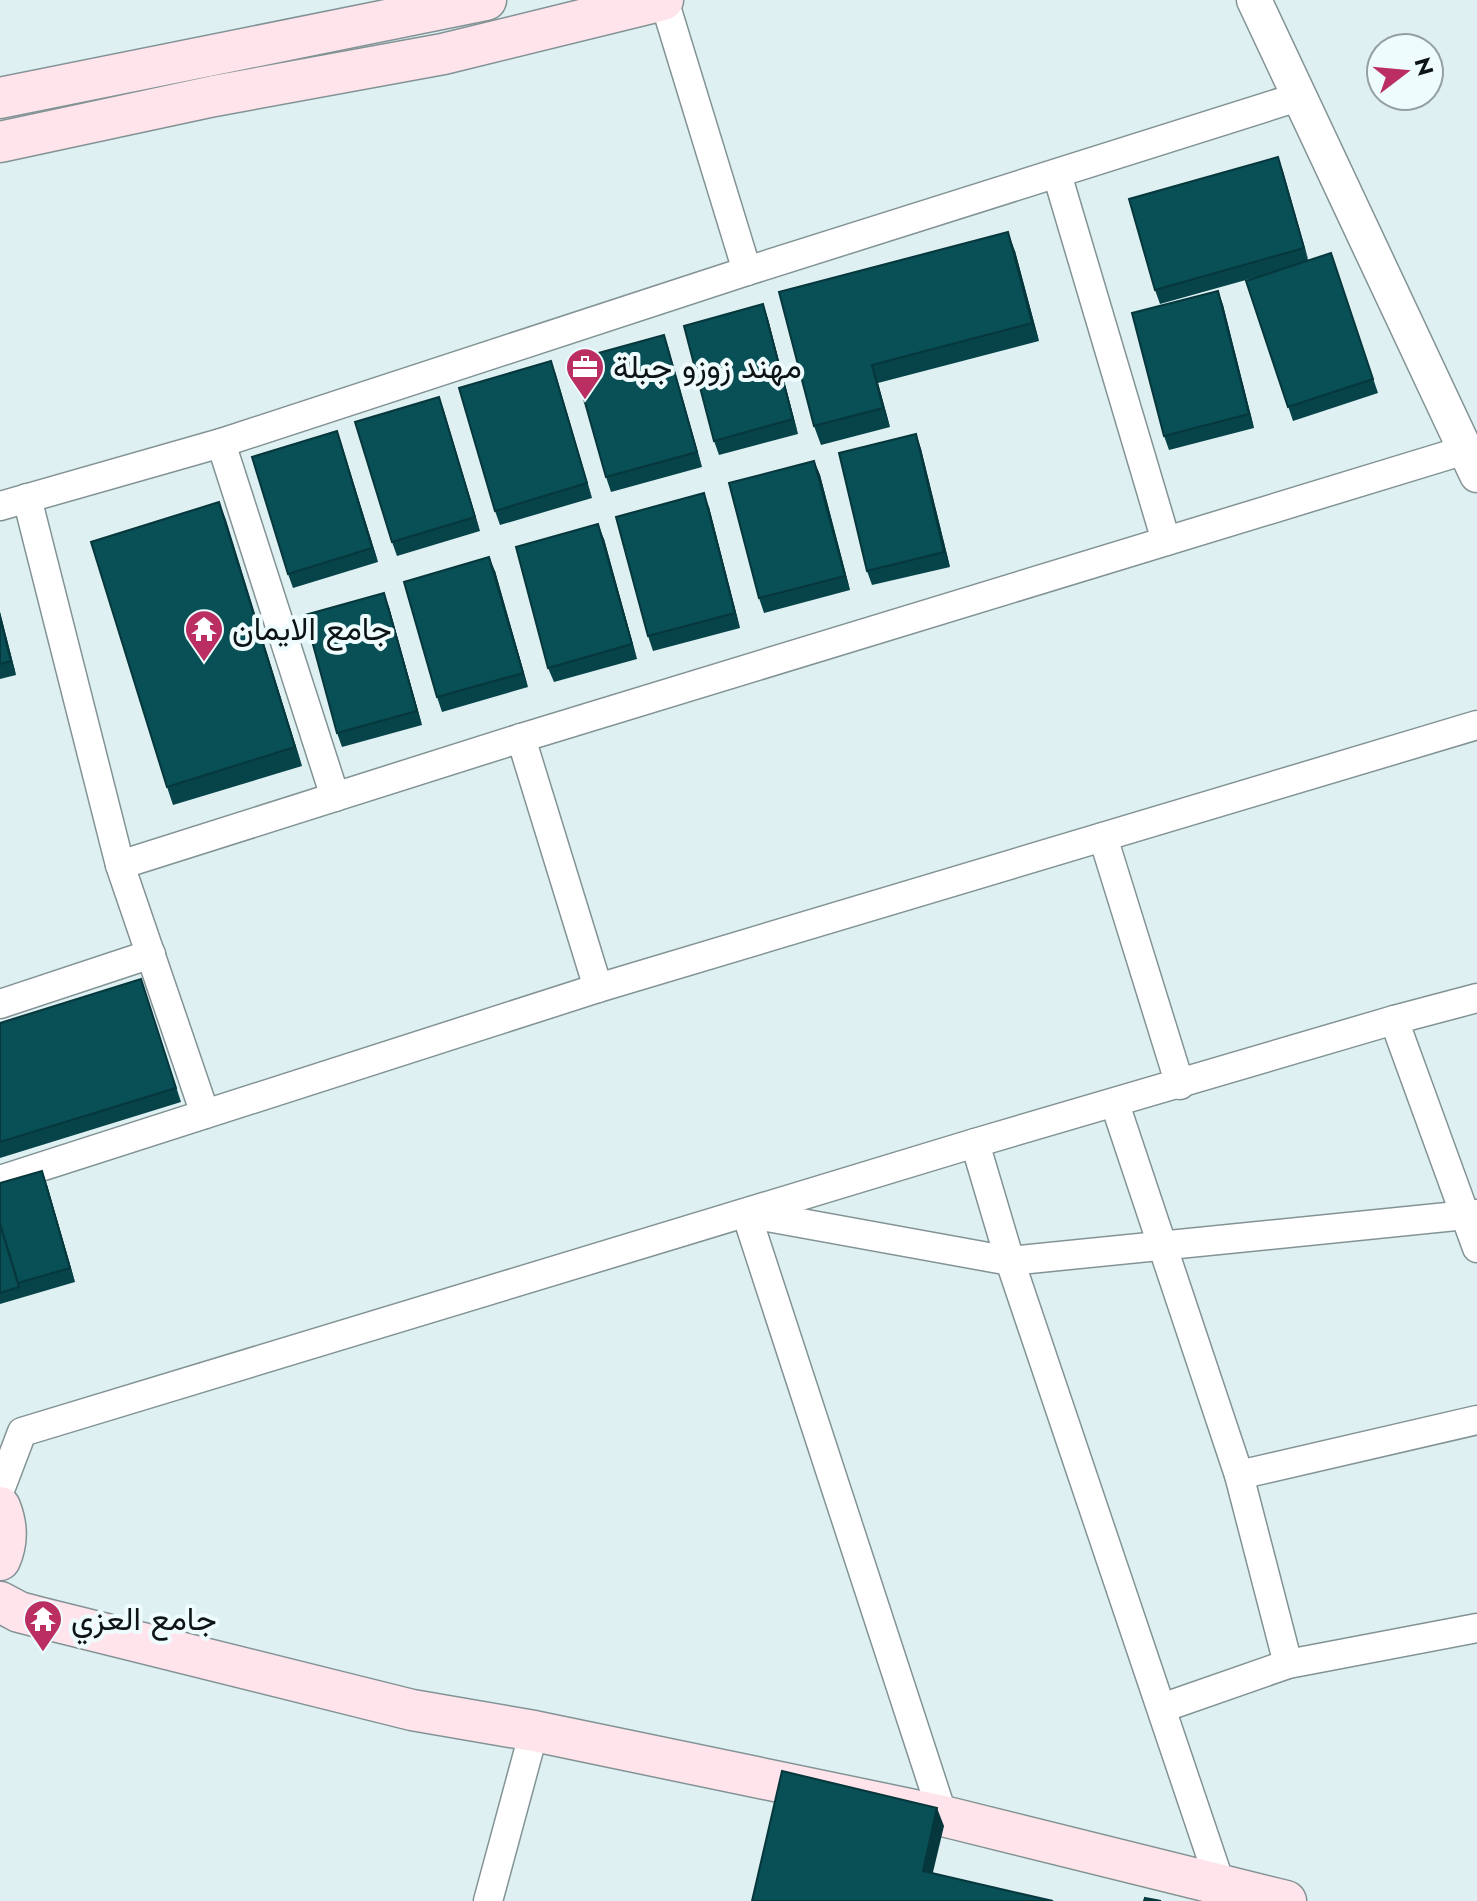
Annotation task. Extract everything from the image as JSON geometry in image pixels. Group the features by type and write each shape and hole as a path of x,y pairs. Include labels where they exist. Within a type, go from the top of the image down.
{"main road":[{"path":"0,98 486,0"},
{"path":"0,142 214,96 443,54 664,0"},
{"path":"0,1507 6,1537 0,1560"},
{"path":"0,1602 19,1612 412,1710 534,1731 943,1816 1278,1900"}],"street":[{"path":"664,0 747,271"},
{"path":"120,865 521,738 1166,541 1471,462 1254,0"},
{"path":"205,1114 120,865 14,502 221,443 747,271 1298,97"},
{"path":"1057,174 1166,541"},
{"path":"221,443 335,797"},
{"path":"0,1180 598,988 1477,725"},
{"path":"521,738 598,988"},
{"path":"1103,837 1180,1085"},
{"path":"0,1004 151,954"},
{"path":"0,1490 22,1432 975,1143 1477,998"},
{"path":"1394,1020 1471,1215 1477,1248"},
{"path":"1115,1104 1239,1475 1288,1664"},
{"path":"975,1143 1010,1261 1220,1883"},
{"path":"746,1213 1010,1261 1471,1215"},
{"path":"746,1213 943,1816"},
{"path":"1239,1475 1477,1420"},
{"path":"1162,1708 1288,1664 1477,1628"},
{"path":"488,1901 534,1731"}],"building":[{"path":"1278,157 1304,248 1155,290 1129,199"},
{"path":"1008,232 1032,323 872,365 883,408 814,426 779,292"},
{"path":"1331,253 1373,379 1288,407 1246,281"},
{"path":"1218,291 1249,414 1164,436 1132,313"},
{"path":"763,304 793,419 714,441 684,326"},
{"path":"664,335 697,452 606,477 573,360"},
{"path":"551,361 587,483 495,511 459,388"},
{"path":"439,397 475,517 392,542 355,422"},
{"path":"337,431 372,548 288,574 252,457"},
{"path":"916,434 944,552 867,571 839,453"},
{"path":"814,461 845,576 759,598 729,483"},
{"path":"704,493 735,613 648,636 616,517"},
{"path":"219,502 295,747 167,787 91,542"},
{"path":"598,524 632,644 548,668 516,547"},
{"path":"489,557 523,673 437,697 404,582"},
{"path":"384,593 417,711 337,733 305,615"},
{"path":"0,618 11,661 0,664"},
{"path":"141,979 176,1088 0,1142 0,1023"},
{"path":"42,1171 70,1268 18,1283 0,1224 0,1183"},
{"path":"0,1224 19,1287 0,1293"},
{"path":"782,1771 937,1808 923,1871 1053,1901 752,1901"}],"place":[{"name":"مهند زوزو جبلة","path":"585,401"},
{"name":"جامع الايمان","path":"204,663"},
{"name":"جامع العزي","path":"43,1653"}]}
